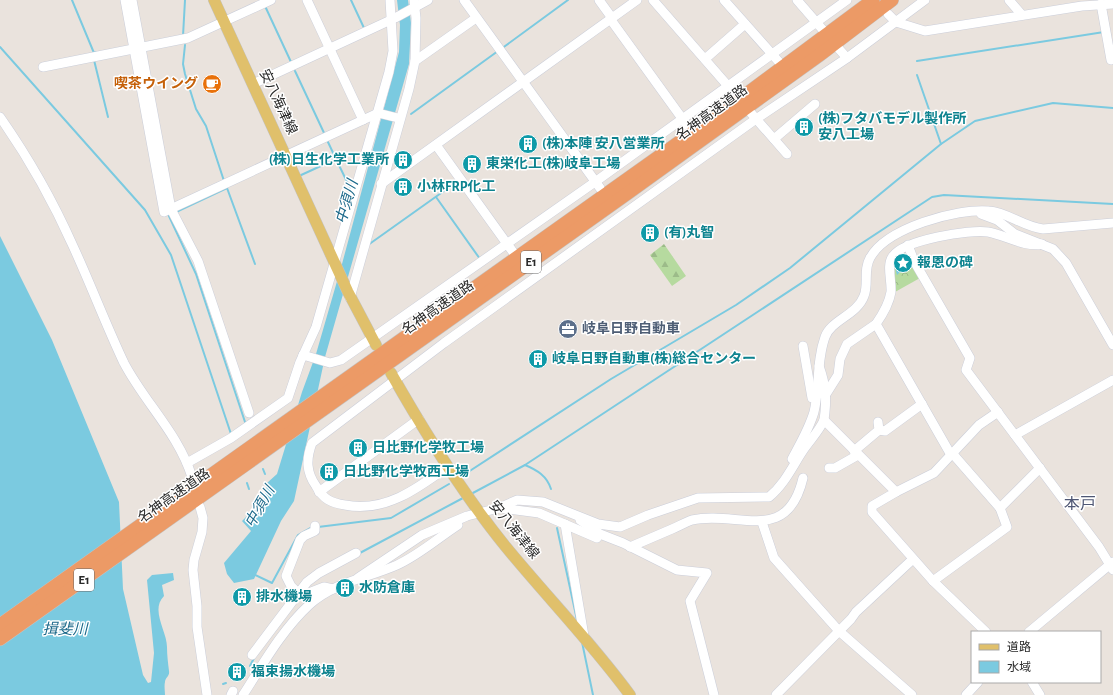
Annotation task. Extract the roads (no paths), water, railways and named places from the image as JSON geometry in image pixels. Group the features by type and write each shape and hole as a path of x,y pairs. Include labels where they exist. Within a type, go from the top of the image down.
{"highway":[{"name":"名神高速道路","path":"0,639 166,514 737,101 873,0"},
{"name":"名神高速道路","path":"0,624 166,514 821,54 892,0"},
{"path":"821,54 898,0"}],"main road":[{"name":"安八海津線","path":"214,0 349,295 374,342"},
{"name":"安八海津線","path":"393,377 447,467 480,512 507,548 584,636 630,695"}],"street":[{"path":"125,0 137,48"},
{"path":"132,0 137,48 164,212 379,112 398,118"},
{"path":"43,67 188,38 270,0"},
{"path":"307,0 363,120"},
{"path":"188,463 231,438 288,398 316,327 379,112 393,51 394,18 390,0"},
{"path":"253,84 394,18 414,5 428,0"},
{"path":"464,0 598,185"},
{"path":"599,0 689,128"},
{"path":"381,184 524,83 637,0"},
{"path":"653,0 735,94"},
{"path":"724,0 779,62"},
{"path":"797,0 823,30"},
{"path":"305,356 330,363 341,360 374,342 419,306 507,244 598,185 683,118 847,0"},
{"path":"447,467 432,479 390,502 374,507 361,507 333,503 323,497 308,472 308,453 312,443 393,377 533,280 618,214 754,116 798,85 848,58 924,0"},
{"path":"1009,0 1022,15"},
{"path":"888,14 896,22 925,31 1107,3 1111,60"},
{"path":"349,295 409,89 415,61 414,5"},
{"path":"415,61 476,18"},
{"path":"705,59 745,24"},
{"path":"839,49 848,58"},
{"path":"774,139 815,104"},
{"path":"754,116 787,154"},
{"path":"0,117 32,167 55,210 127,370 178,442 188,463 192,477"},
{"path":"436,145 513,252"},
{"path":"171,209 198,261 249,413"},
{"path":"780,486 787,467 809,425 814,412 818,365 825,336 859,305 864,296 866,268 876,248 914,224 955,214 973,212 990,211 1032,228 1043,229 1113,223"},
{"path":"973,212 997,220 1015,234 1053,249 1066,263 1113,345"},
{"path":"826,394 838,374 840,359 847,344 876,324 887,307 891,291 892,257 897,251 908,245 965,231 988,232 1015,241 1038,245 1042,244"},
{"path":"908,245 914,261 970,358 966,370 1112,565 1030,631"},
{"path":"527,272 533,280"},
{"path":"419,306 424,315"},
{"path":"876,324 952,454 1000,508 1007,527 933,581"},
{"path":"438,335 444,343"},
{"path":"803,346 814,412"},
{"path":"574,516 598,524 620,527 648,515 698,498 769,497 780,486 805,448 820,429 824,420 826,383 818,365"},
{"path":"1015,435 1113,380"},
{"path":"829,468 835,468 856,453 878,426 885,431 922,404"},
{"path":"985,631 933,581 913,559 872,512 872,506 934,473 979,425 998,412"},
{"path":"319,492 419,419"},
{"path":"824,420 896,492"},
{"path":"1000,508 1040,468"},
{"path":"499,508 539,513 606,542 627,545 692,520 731,519 762,522 777,517 792,506 799,495 803,478"},
{"path":"243,695 292,624 310,604 333,589 358,578 373,575 399,564 480,512 499,508 517,500 532,500 556,506 574,516 600,534 627,545 677,570 707,573 690,601 714,695"},
{"path":"200,507 203,518 202,532 194,560 193,570 197,606 197,628 207,695"},
{"path":"762,522 774,558 839,631 912,695"},
{"path":"565,524 584,636"},
{"path":"315,526 315,531 304,536 300,540 286,576 298,593 304,596 324,587 333,589"},
{"path":"252,656 307,582 319,572 356,553"},
{"path":"776,695 856,612 913,559"},
{"path":"966,695 977,683"},
{"path":"1033,683 1040,695"}],"water":[{"name":"中須川","path":"397,0 408,0 411,23 409,64 325,357 294,501 281,521 254,579 234,583 227,574 224,563 251,531 242,521 264,499 267,483 277,474 302,392 316,354 342,264 399,52 400,25"},
{"name":"揖斐川","path":"0,236 52,340 119,502 123,589 143,675 148,683 151,682 154,653 147,580 152,575 173,573 174,580 162,585 164,596 160,602 159,608 160,621 166,641 169,671 165,684 165,695 0,695"},
{"path":"897,259 903,269 897,275 895,267"}],"waterway":[{"path":"72,0 94,53 96,52"},
{"path":"183,36 185,0"},
{"path":"351,0 364,28"},
{"path":"501,49 568,0"},
{"path":"265,6 291,62"},
{"path":"917,61 1104,32"},
{"path":"185,45 183,64 185,74 196,109 206,126 224,181"},
{"path":"0,47 145,210 171,255 231,434"},
{"path":"411,114 498,51"},
{"path":"94,60 108,117"},
{"path":"295,71 325,135"},
{"path":"917,75 941,144"},
{"path":"462,476 611,379 736,305 790,268 941,144 975,121 1053,103 1113,108"},
{"path":"327,140 336,159"},
{"name":"中須川","path":"299,176 336,159 351,190"},
{"path":"368,245 458,181"},
{"path":"176,212 227,188 255,264"},
{"path":"471,494 525,465 932,197 944,195 1113,204"},
{"path":"436,197 480,259"},
{"path":"168,214 196,274 246,425"},
{"path":"525,465 541,474 547,480 551,489"},
{"path":"263,469 265,474"},
{"path":"247,483 249,489"},
{"path":"318,527 391,518 449,484"},
{"path":"358,554 463,498"},
{"path":"253,574 272,583 298,535 312,527"},
{"path":"557,528 577,620"},
{"path":"582,642 593,695"},
{"path":"250,666 254,658"}],"place":[{"name":"喫茶ウイング","path":"212,84"},
{"name":"(株)フタバモデル製作所 安八工場","path":"804,127"},
{"name":"(株)本陣 安八営業所","path":"528,144"},
{"name":"(株)日生化学工業所","path":"403,160"},
{"name":"東栄化工(株)岐阜工場","path":"472,164"},
{"name":"小林FRP化工","path":"403,187"},
{"name":"(有)丸智","path":"650,233"},
{"name":"報恩の碑","path":"903,263"},
{"name":"岐阜日野自動車","path":"568,329"},
{"name":"岐阜日野自動車(株)総合センター","path":"538,359"},
{"name":"日比野化学牧工場","path":"358,448"},
{"name":"日比野化学牧西工場","path":"329,472"},
{"name":"水防倉庫","path":"345,588"},
{"name":"排水機場","path":"242,597"},
{"name":"福束揚水機場","path":"237,672"}],"district":[{"name":"本戸","path":"1080,504"}]}
